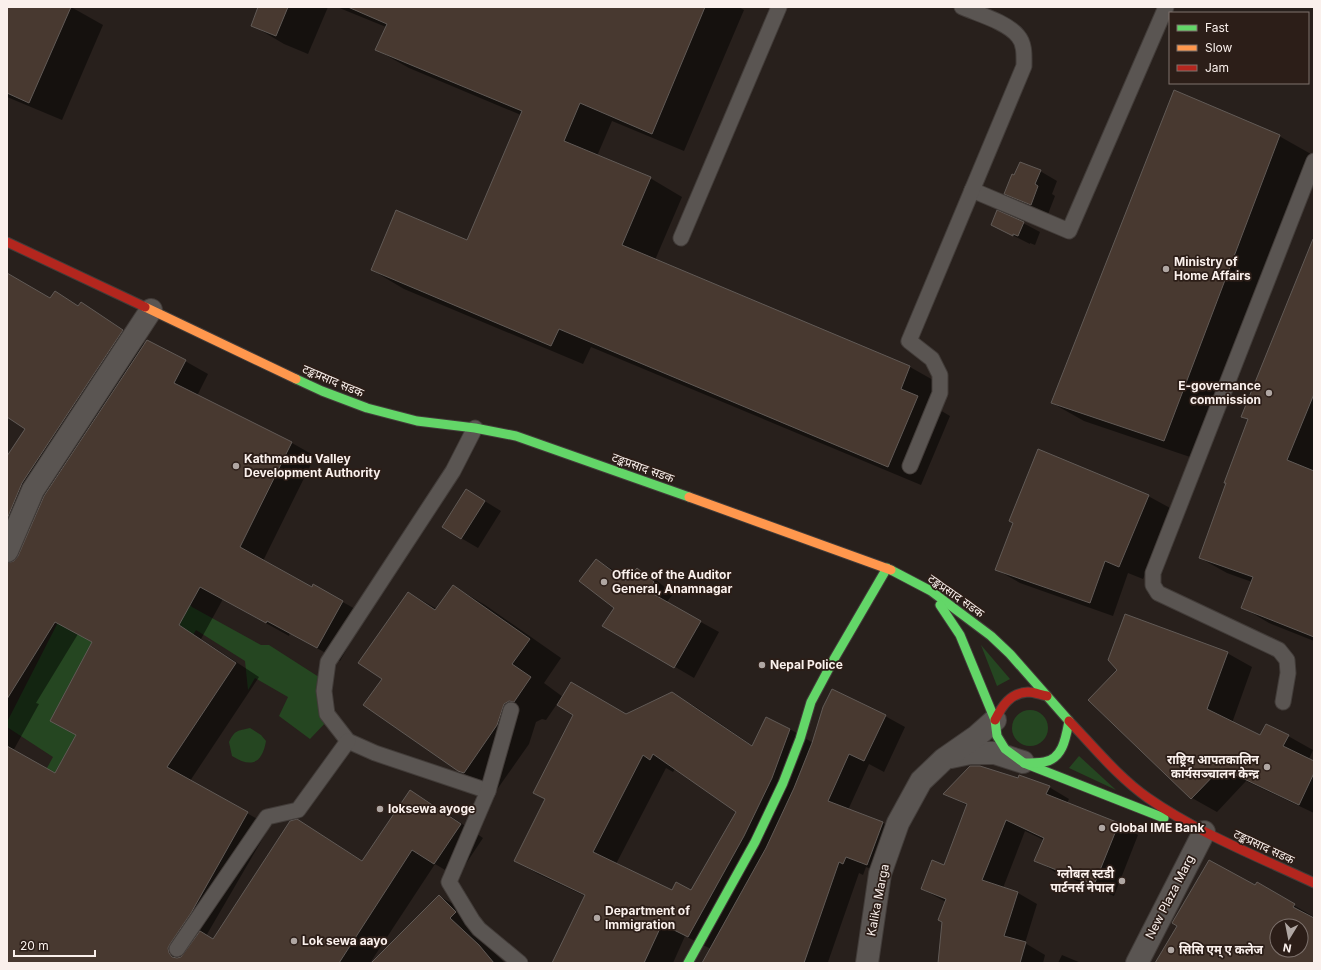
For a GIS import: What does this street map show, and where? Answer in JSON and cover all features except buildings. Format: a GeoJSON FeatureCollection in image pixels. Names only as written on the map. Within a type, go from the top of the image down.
{"type":"FeatureCollection","features":[{"type":"Feature","properties":{"kind":"street","name":"टङ्कप्रसाद सडक"},"geometry":{"type":"LineString","coordinates":[[7,242],[322,391],[367,408],[417,421],[475,428],[516,436],[887,568],[930,590],[991,636],[1010,654],[1069,721],[1124,778],[1148,798],[1204,832]]}},
{"type":"Feature","properties":{"kind":"street"},"geometry":{"type":"LineString","coordinates":[[7,551],[33,490],[151,310]]}},
{"type":"Feature","properties":{"kind":"street"},"geometry":{"type":"LineString","coordinates":[[688,963],[755,842],[800,739],[811,702],[834,659],[887,568]]}},
{"type":"Feature","properties":{"kind":"street","name":"टङ्कप्रसाद सडक"},"geometry":{"type":"LineString","coordinates":[[930,590],[960,635],[995,720],[997,736],[1005,749],[1024,763],[1126,804],[1204,832],[1314,883]]}},
{"type":"Feature","properties":{"kind":"street"},"geometry":{"type":"LineString","coordinates":[[995,720],[1002,707],[1011,697],[1028,692],[1047,696]]}},
{"type":"Feature","properties":{"kind":"street","name":"Kalika Marga"},"geometry":{"type":"LineString","coordinates":[[867,963],[880,874],[898,823],[920,781],[944,759],[977,736],[995,720]]}},
{"type":"Feature","properties":{"kind":"street"},"geometry":{"type":"LineString","coordinates":[[1024,763],[1045,762],[1058,754],[1066,740],[1069,721]]}},
{"type":"Feature","properties":{"kind":"street","name":"Kalika Marga"},"geometry":{"type":"LineString","coordinates":[[944,759],[970,753],[995,753],[1024,763]]}},
{"type":"Feature","properties":{"kind":"street","name":"New Plaza Marg"},"geometry":{"type":"LineString","coordinates":[[1137,963],[1204,832]]}},
{"type":"Feature","properties":{"kind":"lane"},"geometry":{"type":"LineString","coordinates":[[681,238],[779,7]]}},
{"type":"Feature","properties":{"kind":"lane"},"geometry":{"type":"LineString","coordinates":[[910,466],[940,393],[940,376],[932,359],[909,341],[1024,66],[1024,49],[1018,36],[1001,23],[962,7]]}},
{"type":"Feature","properties":{"kind":"lane"},"geometry":{"type":"LineString","coordinates":[[972,190],[1069,231],[1166,7]]}},
{"type":"Feature","properties":{"kind":"lane"},"geometry":{"type":"LineString","coordinates":[[1283,702],[1288,673],[1287,660],[1279,650],[1158,593],[1153,585],[1153,573],[1314,161]]}},
{"type":"Feature","properties":{"kind":"lane"},"geometry":{"type":"LineString","coordinates":[[475,428],[453,471],[328,662],[324,691],[327,714],[348,741],[375,753],[488,791]]}},
{"type":"Feature","properties":{"kind":"lane"},"geometry":{"type":"LineString","coordinates":[[511,710],[488,791],[449,882],[479,929],[520,963]]}},
{"type":"Feature","properties":{"kind":"lane"},"geometry":{"type":"LineString","coordinates":[[177,949],[268,817],[298,810],[348,741]]}},
{"type":"Feature","properties":{"kind":"green space"},"geometry":{"type":"Polygon","coordinates":[[[95,550],[184,599],[192,607],[261,645],[269,645],[322,679],[317,685],[329,719],[310,739],[279,716],[288,697],[255,678],[248,690],[245,661],[196,630],[166,681],[149,703],[35,790],[53,757],[7,727],[7,722],[95,550]]]}},
{"type":"Feature","properties":{"kind":"green space"},"geometry":{"type":"Polygon","coordinates":[[[981,645],[1010,679],[997,686],[981,645]]]}},
{"type":"Feature","properties":{"kind":"green space"},"geometry":{"type":"Polygon","coordinates":[[[1034,710],[1043,715],[1047,721],[1047,735],[1043,741],[1034,746],[1026,746],[1017,741],[1013,735],[1012,724],[1017,715],[1023,711],[1034,710]]]}},
{"type":"Feature","properties":{"kind":"green space"},"geometry":{"type":"Polygon","coordinates":[[[250,728],[261,735],[266,741],[262,755],[255,762],[250,763],[232,756],[229,742],[233,735],[237,732],[250,728]]]}},
{"type":"Feature","properties":{"kind":"green space"},"geometry":{"type":"Polygon","coordinates":[[[1079,756],[1116,790],[1069,768],[1079,756]]]}},
{"type":"Feature","properties":{"kind":"traffic: fast"},"geometry":{"type":"LineString","coordinates":[[296,379],[322,391],[367,408],[417,421],[475,428],[516,436],[689,497]]}},
{"type":"Feature","properties":{"kind":"traffic: fast"},"geometry":{"type":"LineString","coordinates":[[688,963],[755,842],[783,783],[800,739],[811,702],[834,659],[887,568]]}},
{"type":"Feature","properties":{"kind":"traffic: fast"},"geometry":{"type":"LineString","coordinates":[[891,570],[931,591],[991,636],[1010,654],[1069,721]]}},
{"type":"Feature","properties":{"kind":"traffic: fast"},"geometry":{"type":"LineString","coordinates":[[940,605],[960,635],[995,720],[997,736],[1005,749],[1024,763],[1164,818]]}},
{"type":"Feature","properties":{"kind":"traffic: fast"},"geometry":{"type":"LineString","coordinates":[[1024,763],[1044,762],[1056,757],[1065,740],[1069,721]]}},
{"type":"Feature","properties":{"kind":"traffic: slow"},"geometry":{"type":"LineString","coordinates":[[145,307],[296,379]]}},
{"type":"Feature","properties":{"kind":"traffic: slow"},"geometry":{"type":"LineString","coordinates":[[689,497],[891,570]]}},
{"type":"Feature","properties":{"kind":"traffic: jam"},"geometry":{"type":"LineString","coordinates":[[7,242],[145,307]]}},
{"type":"Feature","properties":{"kind":"traffic: jam"},"geometry":{"type":"LineString","coordinates":[[995,720],[1007,701],[1016,695],[1033,692],[1047,696]]}},
{"type":"Feature","properties":{"kind":"traffic: jam"},"geometry":{"type":"LineString","coordinates":[[1069,721],[1116,771],[1137,790],[1167,811],[1250,854],[1314,883]]}},
{"type":"Feature","properties":{"kind":"place","name":"Ministry of Home Affairs"},"geometry":{"type":"Point","coordinates":[1166,269]}},
{"type":"Feature","properties":{"kind":"place","name":"E-governance commission"},"geometry":{"type":"Point","coordinates":[1269,393]}},
{"type":"Feature","properties":{"kind":"place","name":"Kathmandu Valley Development Authority"},"geometry":{"type":"Point","coordinates":[236,466]}},
{"type":"Feature","properties":{"kind":"place","name":"Office of the Auditor General, Anamnagar"},"geometry":{"type":"Point","coordinates":[604,582]}},
{"type":"Feature","properties":{"kind":"place","name":"Nepal Police"},"geometry":{"type":"Point","coordinates":[762,665]}},
{"type":"Feature","properties":{"kind":"place","name":"राष्ट्रिय आपतकालिन कार्यसञ्चालन केन्द्र"},"geometry":{"type":"Point","coordinates":[1267,767]}},
{"type":"Feature","properties":{"kind":"place","name":"loksewa ayoge"},"geometry":{"type":"Point","coordinates":[380,809]}},
{"type":"Feature","properties":{"kind":"place","name":"Global IME Bank"},"geometry":{"type":"Point","coordinates":[1102,828]}},
{"type":"Feature","properties":{"kind":"place","name":"ग्लोबल स्टडी पार्टनर्स नेपाल"},"geometry":{"type":"Point","coordinates":[1122,881]}},
{"type":"Feature","properties":{"kind":"place","name":"Department of Immigration"},"geometry":{"type":"Point","coordinates":[597,918]}},
{"type":"Feature","properties":{"kind":"place","name":"Lok sewa aayo"},"geometry":{"type":"Point","coordinates":[294,941]}},
{"type":"Feature","properties":{"kind":"place","name":"सिसि एम् ए कलेज"},"geometry":{"type":"Point","coordinates":[1171,950]}}]}
